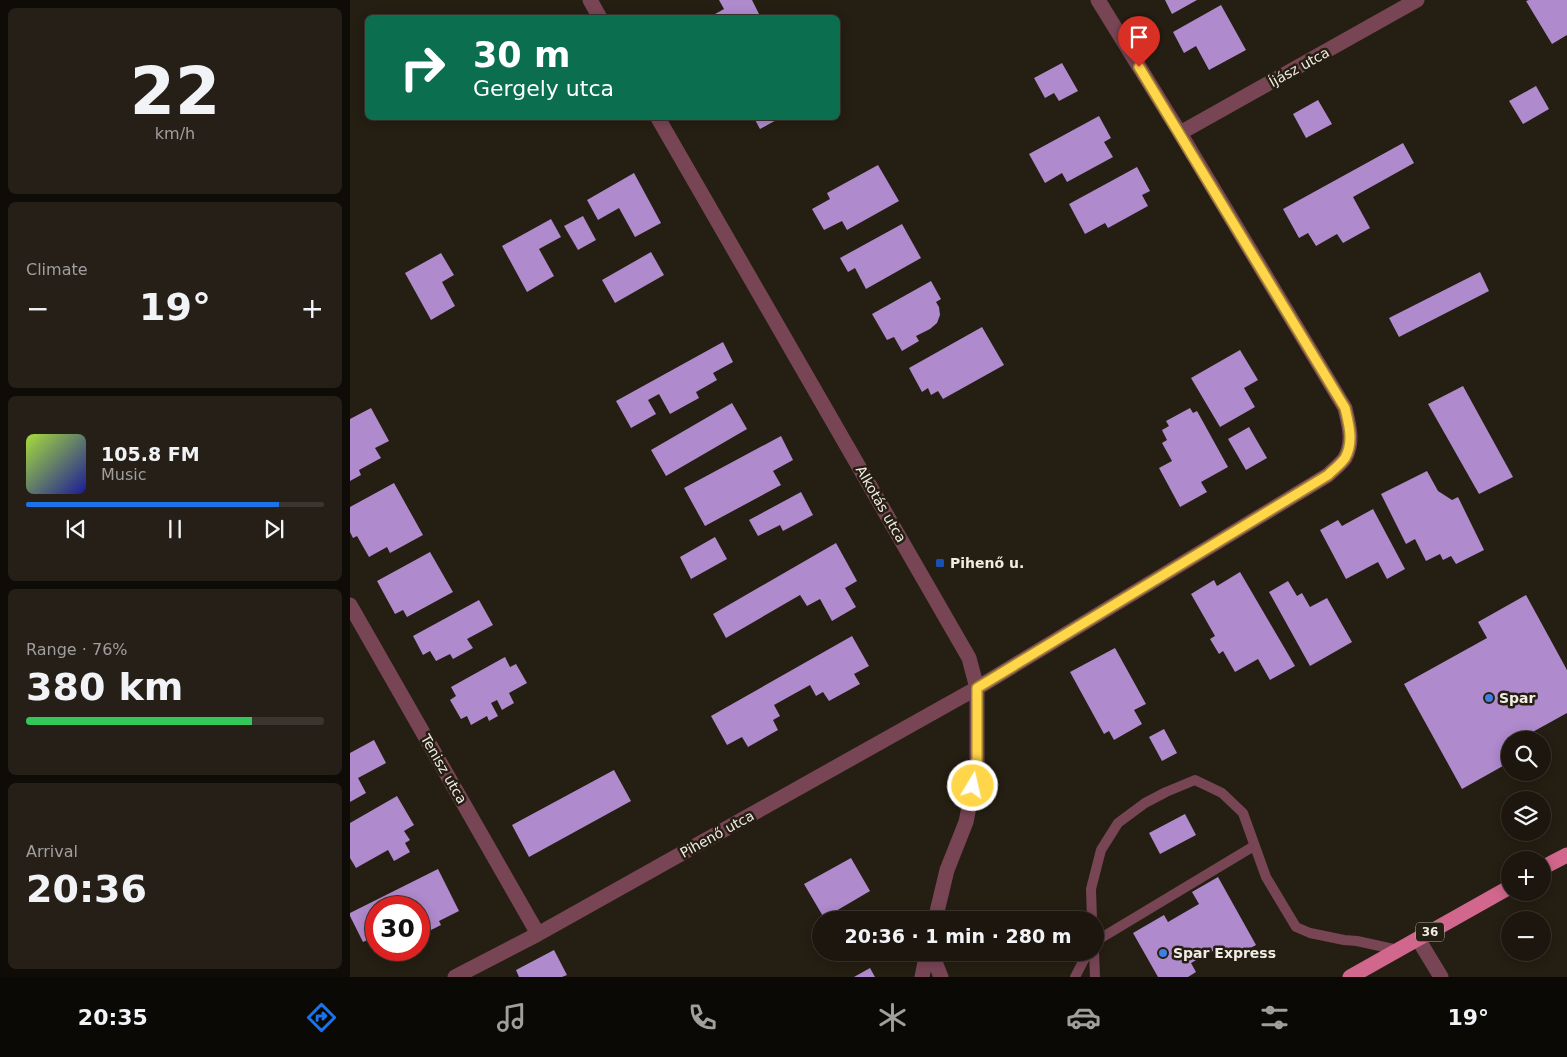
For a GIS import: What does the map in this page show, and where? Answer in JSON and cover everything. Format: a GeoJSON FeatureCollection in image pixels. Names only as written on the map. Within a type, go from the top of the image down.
{"type":"FeatureCollection","features":[{"type":"Feature","properties":{"kind":"main road"},"geometry":{"type":"LineString","coordinates":[[1551,863],[1567,854]]}},
{"type":"Feature","properties":{"kind":"main road","name":"36"},"geometry":{"type":"LineString","coordinates":[[1350,977],[1501,892]]}},
{"type":"Feature","properties":{"kind":"street"},"geometry":{"type":"LineString","coordinates":[[590,0],[598,15]]}},
{"type":"Feature","properties":{"kind":"street","name":"Pihenő utca"},"geometry":{"type":"LineString","coordinates":[[456,977],[538,934],[977,688],[1328,475],[1344,459],[1349,445],[1351,429],[1345,408],[1098,0]]}},
{"type":"Feature","properties":{"kind":"street","name":"Íjász utca"},"geometry":{"type":"LineString","coordinates":[[1180,134],[1417,0]]}},
{"type":"Feature","properties":{"kind":"street","name":"Alkotás utca"},"geometry":{"type":"LineString","coordinates":[[659,120],[969,658],[977,688],[977,768],[966,822],[947,870],[937,911]]}},
{"type":"Feature","properties":{"kind":"street","name":"Tenisz utca"},"geometry":{"type":"LineString","coordinates":[[350,605],[538,934]]}},
{"type":"Feature","properties":{"kind":"street"},"geometry":{"type":"LineString","coordinates":[[1418,939],[1442,977]]}},
{"type":"Feature","properties":{"kind":"street"},"geometry":{"type":"LineString","coordinates":[[922,977],[926,961]]}},
{"type":"Feature","properties":{"kind":"street"},"geometry":{"type":"LineString","coordinates":[[933,961],[941,977]]}},
{"type":"Feature","properties":{"kind":"lane"},"geometry":{"type":"LineString","coordinates":[[1092,911],[1091,889],[1101,850],[1118,823],[1145,803],[1195,780],[1222,793],[1243,813],[1266,877],[1296,927],[1310,933],[1398,950]]}},
{"type":"Feature","properties":{"kind":"lane"},"geometry":{"type":"LineString","coordinates":[[1104,936],[1254,846]]}},
{"type":"Feature","properties":{"kind":"lane"},"geometry":{"type":"LineString","coordinates":[[1074,977],[1083,961]]}},
{"type":"Feature","properties":{"kind":"lane"},"geometry":{"type":"LineString","coordinates":[[1094,961],[1095,977]]}},
{"type":"Feature","properties":{"kind":"building"},"geometry":{"type":"Polygon","coordinates":[[[719,0],[752,0],[760,15],[713,15],[724,9],[719,0]]]}},
{"type":"Feature","properties":{"kind":"building"},"geometry":{"type":"Polygon","coordinates":[[[1165,0],[1197,0],[1172,14],[1165,0]]]}},
{"type":"Feature","properties":{"kind":"building"},"geometry":{"type":"Polygon","coordinates":[[[1567,0],[1567,35],[1552,44],[1526,1],[1567,0]]]}},
{"type":"Feature","properties":{"kind":"building"},"geometry":{"type":"Polygon","coordinates":[[[1221,5],[1246,50],[1209,70],[1196,46],[1184,53],[1173,32],[1221,5]]]}},
{"type":"Feature","properties":{"kind":"building"},"geometry":{"type":"Polygon","coordinates":[[[1062,63],[1078,91],[1059,101],[1054,93],[1045,98],[1034,78],[1062,63]]]}},
{"type":"Feature","properties":{"kind":"building"},"geometry":{"type":"Polygon","coordinates":[[[1536,86],[1549,109],[1523,124],[1509,101],[1536,86]]]}},
{"type":"Feature","properties":{"kind":"building"},"geometry":{"type":"Polygon","coordinates":[[[1318,100],[1332,124],[1306,138],[1293,114],[1318,100]]]}},
{"type":"Feature","properties":{"kind":"building"},"geometry":{"type":"Polygon","coordinates":[[[1099,116],[1111,138],[1104,142],[1113,157],[1067,182],[1062,173],[1045,183],[1029,154],[1099,116]]]}},
{"type":"Feature","properties":{"kind":"building"},"geometry":{"type":"Polygon","coordinates":[[[755,120],[776,120],[760,129],[755,120]]]}},
{"type":"Feature","properties":{"kind":"building"},"geometry":{"type":"Polygon","coordinates":[[[1403,143],[1414,163],[1353,197],[1370,228],[1343,243],[1337,234],[1316,246],[1308,233],[1299,238],[1283,209],[1403,143]]]}},
{"type":"Feature","properties":{"kind":"building"},"geometry":{"type":"Polygon","coordinates":[[[878,165],[899,201],[847,230],[842,221],[824,230],[812,209],[830,199],[827,193],[878,165]]]}},
{"type":"Feature","properties":{"kind":"building"},"geometry":{"type":"Polygon","coordinates":[[[1137,167],[1150,191],[1142,195],[1148,206],[1108,228],[1105,223],[1085,234],[1069,204],[1137,167]]]}},
{"type":"Feature","properties":{"kind":"building"},"geometry":{"type":"Polygon","coordinates":[[[634,173],[661,223],[635,237],[619,208],[598,220],[587,200],[634,173]]]}},
{"type":"Feature","properties":{"kind":"building"},"geometry":{"type":"Polygon","coordinates":[[[583,216],[596,240],[578,250],[564,226],[583,216]]]}},
{"type":"Feature","properties":{"kind":"building"},"geometry":{"type":"Polygon","coordinates":[[[551,219],[561,237],[539,249],[554,276],[527,292],[502,246],[551,219]]]}},
{"type":"Feature","properties":{"kind":"building"},"geometry":{"type":"Polygon","coordinates":[[[902,224],[921,258],[866,289],[855,268],[848,272],[840,258],[902,224]]]}},
{"type":"Feature","properties":{"kind":"building"},"geometry":{"type":"Polygon","coordinates":[[[651,252],[664,275],[615,303],[602,280],[651,252]]]}},
{"type":"Feature","properties":{"kind":"building"},"geometry":{"type":"Polygon","coordinates":[[[441,253],[454,275],[442,282],[455,306],[431,320],[405,273],[441,253]]]}},
{"type":"Feature","properties":{"kind":"building"},"geometry":{"type":"Polygon","coordinates":[[[1480,272],[1489,291],[1399,337],[1389,318],[1480,272]]]}},
{"type":"Feature","properties":{"kind":"building"},"geometry":{"type":"Polygon","coordinates":[[[931,281],[941,299],[936,302],[940,315],[937,323],[916,336],[919,341],[902,351],[894,337],[887,340],[872,314],[931,281]]]}},
{"type":"Feature","properties":{"kind":"building"},"geometry":{"type":"Polygon","coordinates":[[[982,327],[1004,365],[943,399],[938,391],[931,395],[928,388],[922,392],[909,368],[982,327]]]}},
{"type":"Feature","properties":{"kind":"building"},"geometry":{"type":"Polygon","coordinates":[[[723,342],[733,362],[713,373],[717,380],[696,392],[699,398],[670,414],[659,394],[648,400],[656,414],[631,428],[616,401],[723,342]]]}},
{"type":"Feature","properties":{"kind":"building"},"geometry":{"type":"Polygon","coordinates":[[[1240,350],[1258,380],[1244,388],[1255,407],[1220,427],[1191,378],[1240,350]]]}},
{"type":"Feature","properties":{"kind":"building"},"geometry":{"type":"Polygon","coordinates":[[[1463,386],[1513,477],[1479,494],[1428,404],[1463,386]]]}},
{"type":"Feature","properties":{"kind":"building"},"geometry":{"type":"Polygon","coordinates":[[[732,403],[747,429],[666,476],[651,450],[732,403]]]}},
{"type":"Feature","properties":{"kind":"building"},"geometry":{"type":"Polygon","coordinates":[[[371,408],[389,441],[375,448],[381,458],[359,470],[361,475],[350,481],[350,419],[371,408]]]}},
{"type":"Feature","properties":{"kind":"building"},"geometry":{"type":"Polygon","coordinates":[[[1190,408],[1193,413],[1197,411],[1228,467],[1201,482],[1207,492],[1180,507],[1159,468],[1172,461],[1162,443],[1167,440],[1162,430],[1169,426],[1166,421],[1190,408]]]}},
{"type":"Feature","properties":{"kind":"building"},"geometry":{"type":"Polygon","coordinates":[[[1249,427],[1267,458],[1246,470],[1228,439],[1249,427]]]}},
{"type":"Feature","properties":{"kind":"building"},"geometry":{"type":"Polygon","coordinates":[[[781,436],[793,460],[773,471],[781,485],[705,526],[684,488],[781,436]]]}},
{"type":"Feature","properties":{"kind":"building"},"geometry":{"type":"Polygon","coordinates":[[[1427,471],[1438,491],[1452,500],[1458,497],[1484,550],[1456,564],[1451,556],[1443,560],[1440,554],[1426,561],[1415,539],[1406,544],[1381,494],[1427,471]]]}},
{"type":"Feature","properties":{"kind":"building"},"geometry":{"type":"Polygon","coordinates":[[[394,483],[423,535],[390,553],[387,547],[369,557],[357,536],[353,538],[350,532],[350,507],[394,483]]]}},
{"type":"Feature","properties":{"kind":"building"},"geometry":{"type":"Polygon","coordinates":[[[801,492],[813,515],[783,531],[780,525],[758,536],[749,520],[801,492]]]}},
{"type":"Feature","properties":{"kind":"building"},"geometry":{"type":"Polygon","coordinates":[[[1373,509],[1405,569],[1387,579],[1378,562],[1346,579],[1320,530],[1338,520],[1342,526],[1373,509]]]}},
{"type":"Feature","properties":{"kind":"building"},"geometry":{"type":"Polygon","coordinates":[[[715,537],[727,559],[691,579],[680,557],[715,537]]]}},
{"type":"Feature","properties":{"kind":"building"},"geometry":{"type":"Polygon","coordinates":[[[836,543],[857,581],[845,588],[856,607],[832,621],[820,599],[807,606],[800,595],[726,638],[713,614],[836,543]]]}},
{"type":"Feature","properties":{"kind":"building"},"geometry":{"type":"Polygon","coordinates":[[[430,552],[453,592],[407,617],[403,610],[395,614],[377,581],[430,552]]]}},
{"type":"Feature","properties":{"kind":"building"},"geometry":{"type":"Polygon","coordinates":[[[1240,572],[1295,666],[1270,680],[1258,659],[1235,672],[1223,651],[1219,654],[1210,639],[1215,636],[1191,594],[1214,580],[1217,586],[1240,572]]]}},
{"type":"Feature","properties":{"kind":"building"},"geometry":{"type":"Polygon","coordinates":[[[1288,581],[1297,596],[1302,593],[1310,607],[1327,598],[1352,642],[1310,666],[1269,592],[1288,581]]]}},
{"type":"Feature","properties":{"kind":"building","name":"Spar"},"geometry":{"type":"Polygon","coordinates":[[[1526,595],[1567,670],[1567,713],[1534,731],[1501,731],[1501,767],[1462,789],[1404,684],[1487,638],[1478,622],[1526,595]]]}},
{"type":"Feature","properties":{"kind":"building"},"geometry":{"type":"Polygon","coordinates":[[[479,600],[493,625],[467,639],[473,648],[453,659],[450,654],[436,661],[430,651],[423,655],[413,636],[479,600]]]}},
{"type":"Feature","properties":{"kind":"building"},"geometry":{"type":"Polygon","coordinates":[[[852,636],[869,666],[854,674],[860,684],[829,701],[823,692],[816,696],[810,685],[774,705],[780,716],[773,720],[778,730],[748,747],[742,737],[727,745],[711,716],[852,636]]]}},
{"type":"Feature","properties":{"kind":"building"},"geometry":{"type":"Polygon","coordinates":[[[1115,648],[1146,704],[1134,710],[1142,724],[1114,740],[1109,731],[1104,734],[1070,672],[1115,648]]]}},
{"type":"Feature","properties":{"kind":"building"},"geometry":{"type":"Polygon","coordinates":[[[505,657],[510,667],[516,664],[527,683],[509,693],[514,703],[502,710],[497,700],[491,703],[498,716],[489,721],[487,716],[471,725],[467,716],[461,719],[450,700],[456,696],[451,687],[505,657]]]}},
{"type":"Feature","properties":{"kind":"building"},"geometry":{"type":"Polygon","coordinates":[[[1164,729],[1177,753],[1162,761],[1149,737],[1164,729]]]}},
{"type":"Feature","properties":{"kind":"building"},"geometry":{"type":"Polygon","coordinates":[[[374,740],[386,763],[358,778],[366,793],[350,802],[350,753],[374,740]]]}},
{"type":"Feature","properties":{"kind":"building"},"geometry":{"type":"Polygon","coordinates":[[[614,770],[631,801],[529,857],[512,825],[614,770]]]}},
{"type":"Feature","properties":{"kind":"building"},"geometry":{"type":"Polygon","coordinates":[[[397,796],[414,825],[404,831],[410,840],[405,843],[410,852],[394,861],[388,850],[356,868],[350,858],[350,823],[397,796]]]}},
{"type":"Feature","properties":{"kind":"building"},"geometry":{"type":"Polygon","coordinates":[[[1185,814],[1196,835],[1160,854],[1149,833],[1185,814]]]}},
{"type":"Feature","properties":{"kind":"building"},"geometry":{"type":"Polygon","coordinates":[[[851,858],[870,891],[836,911],[820,911],[804,884],[851,858]]]}},
{"type":"Feature","properties":{"kind":"building"},"geometry":{"type":"Polygon","coordinates":[[[438,869],[459,911],[439,921],[441,925],[430,930],[430,896],[384,896],[438,869]]]}},
{"type":"Feature","properties":{"kind":"building"},"geometry":{"type":"Polygon","coordinates":[[[1218,877],[1256,945],[1230,959],[1222,946],[1191,963],[1196,972],[1188,977],[1158,977],[1133,933],[1164,915],[1168,922],[1199,904],[1192,892],[1218,877]]]}},
{"type":"Feature","properties":{"kind":"building"},"geometry":{"type":"Polygon","coordinates":[[[365,906],[365,941],[363,942],[350,913],[365,906]]]}},
{"type":"Feature","properties":{"kind":"building"},"geometry":{"type":"Polygon","coordinates":[[[554,950],[567,975],[562,977],[519,977],[516,970],[554,950]]]}},
{"type":"Feature","properties":{"kind":"building"},"geometry":{"type":"Polygon","coordinates":[[[870,968],[875,977],[854,977],[870,968]]]}},
{"type":"Feature","properties":{"kind":"place","name":"Pihenő u."},"geometry":{"type":"Point","coordinates":[940,563]}},
{"type":"Feature","properties":{"kind":"place","name":"Spar"},"geometry":{"type":"Point","coordinates":[1489,698]}},
{"type":"Feature","properties":{"kind":"place","name":"Spar Express"},"geometry":{"type":"Point","coordinates":[1163,953]}},
{"type":"Feature","properties":{"kind":"route"},"geometry":{"type":"LineString","coordinates":[[973,786],[977,768],[977,688],[1328,475],[1344,459],[1349,445],[1351,429],[1345,408],[1139,67]]}}]}
